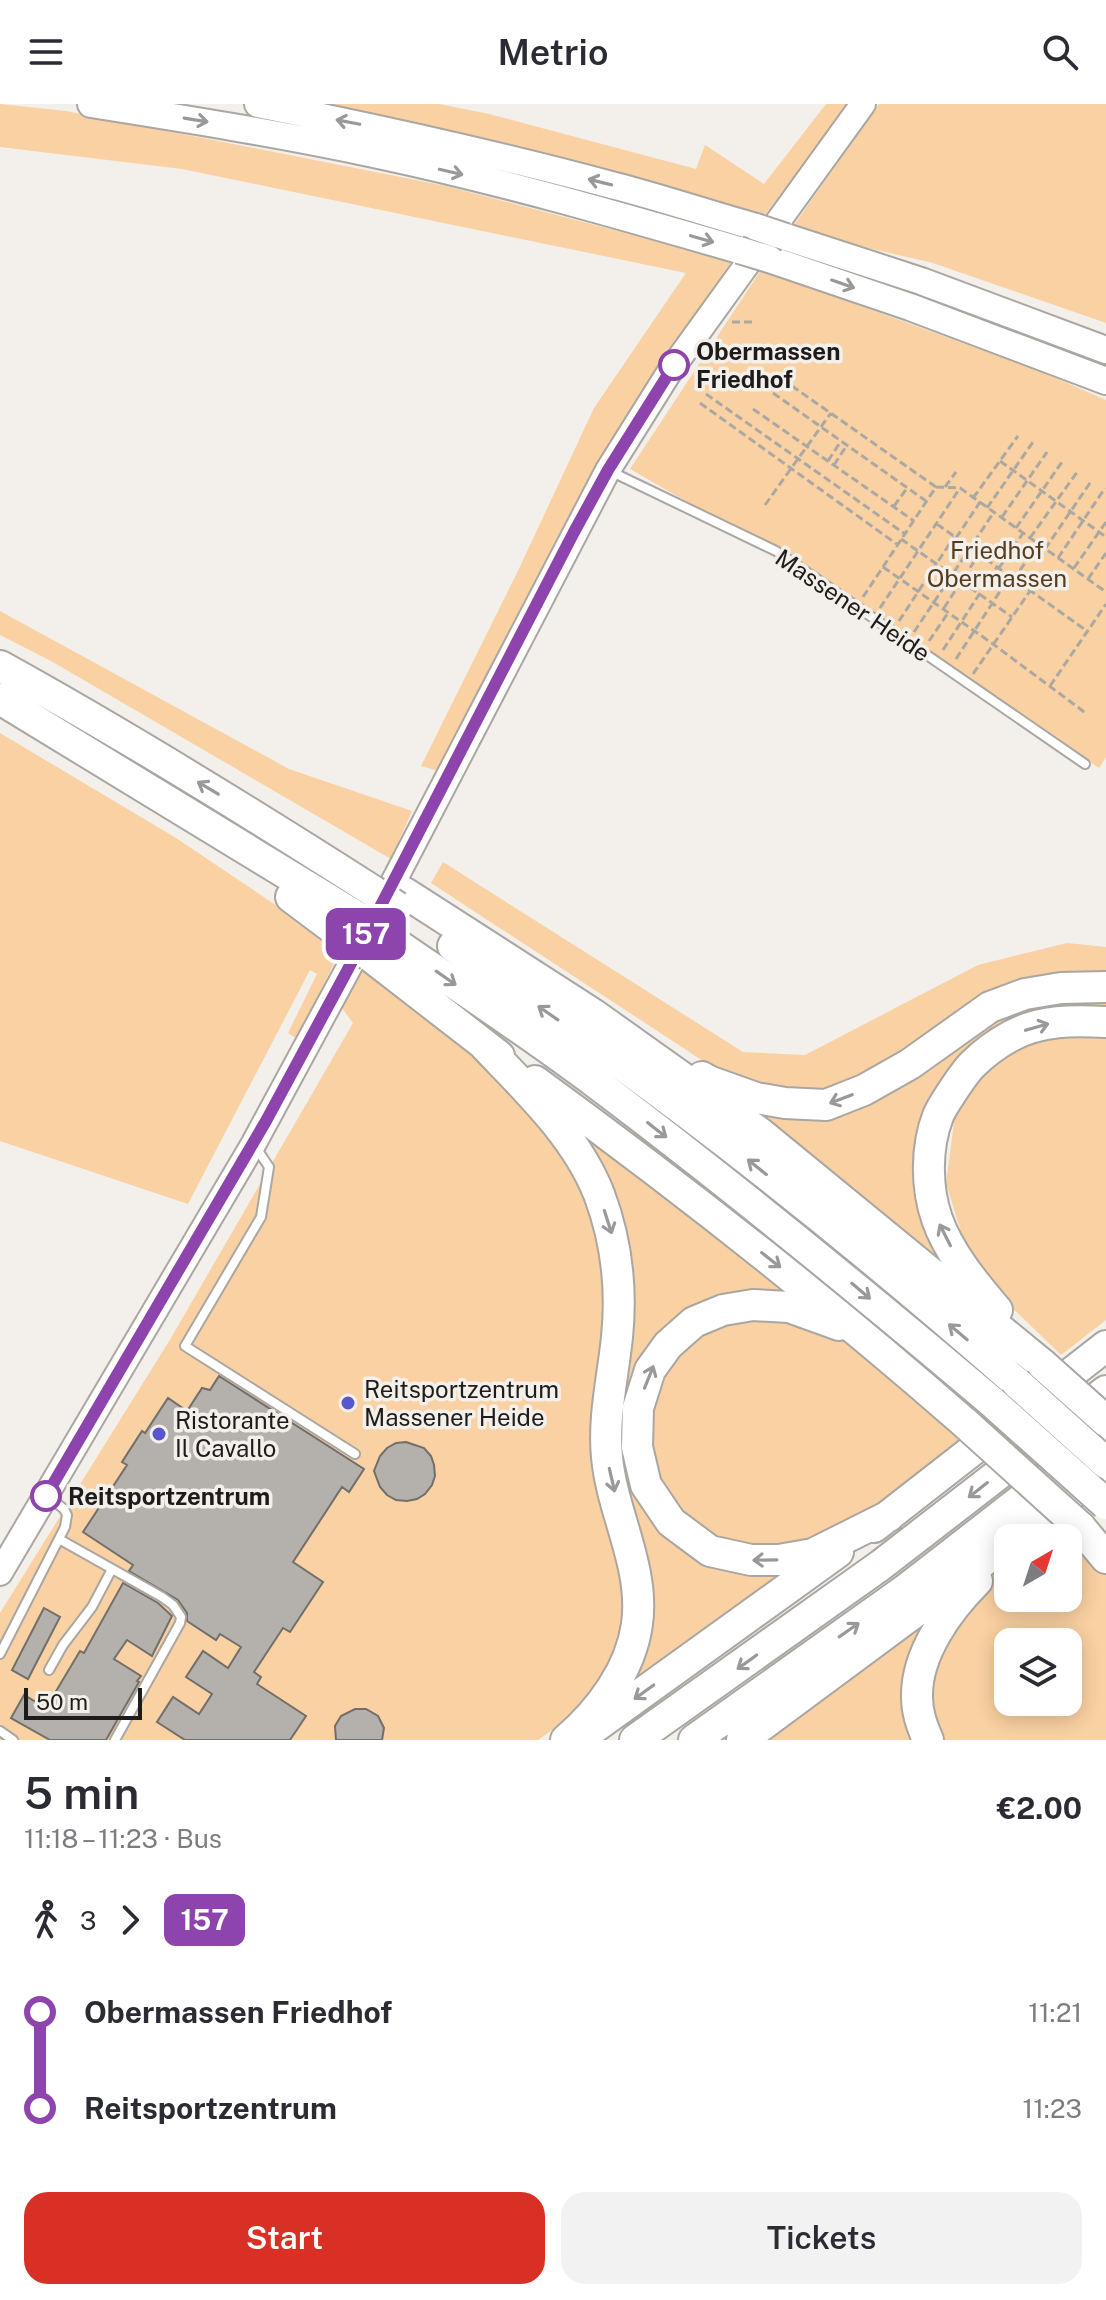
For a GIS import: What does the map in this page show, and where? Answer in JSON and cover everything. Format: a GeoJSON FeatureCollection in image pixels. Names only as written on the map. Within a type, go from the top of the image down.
{"type":"FeatureCollection","features":[{"type":"Feature","properties":{"kind":"highway"},"geometry":{"type":"LineString","coordinates":[[0,666],[711,1082],[756,1098],[826,1105],[864,1090],[910,1064],[990,1007],[1025,994],[1061,988],[1106,987]]}},
{"type":"Feature","properties":{"kind":"highway"},"geometry":{"type":"LineString","coordinates":[[0,699],[173,804],[364,937],[594,1081],[852,1283],[1106,1504]]}},
{"type":"Feature","properties":{"kind":"highway"},"geometry":{"type":"LineString","coordinates":[[389,892],[740,1154],[870,1258],[1017,1383],[1106,1465],[1035,1524]]}},
{"type":"Feature","properties":{"kind":"highway"},"geometry":{"type":"LineString","coordinates":[[364,937],[485,1046],[544,1108],[574,1148],[598,1191],[612,1235],[619,1290],[618,1335],[607,1414],[607,1458],[637,1582],[638,1623],[628,1661],[615,1684],[579,1729],[566,1740]]}},
{"type":"Feature","properties":{"kind":"highway"},"geometry":{"type":"LineString","coordinates":[[593,1014],[760,1133],[1042,1364],[1106,1421]]}},
{"type":"Feature","properties":{"kind":"highway"},"geometry":{"type":"LineString","coordinates":[[1042,1364],[986,1298],[948,1241],[937,1219],[931,1196],[930,1150],[939,1115],[971,1066],[1011,1035],[1071,1019],[1106,1022]]}},
{"type":"Feature","properties":{"kind":"highway"},"geometry":{"type":"LineString","coordinates":[[485,1046],[583,1116],[774,1262],[897,1364],[1077,1524]]}},
{"type":"Feature","properties":{"kind":"highway"},"geometry":{"type":"LineString","coordinates":[[889,1516],[813,1554],[779,1560],[751,1560],[710,1551],[671,1522],[646,1485],[637,1447],[638,1408],[650,1370],[668,1345],[694,1322],[738,1307],[789,1307],[839,1325],[897,1364]]}},
{"type":"Feature","properties":{"kind":"highway"},"geometry":{"type":"LineString","coordinates":[[577,1740],[889,1516],[1103,1348]]}},
{"type":"Feature","properties":{"kind":"highway"},"geometry":{"type":"LineString","coordinates":[[635,1740],[881,1565],[1106,1391]]}},
{"type":"Feature","properties":{"kind":"highway"},"geometry":{"type":"LineString","coordinates":[[694,1740],[905,1590],[1106,1434]]}},
{"type":"Feature","properties":{"kind":"highway"},"geometry":{"type":"LineString","coordinates":[[1082,1529],[1106,1550]]}},
{"type":"Feature","properties":{"kind":"highway"},"geometry":{"type":"LineString","coordinates":[[1082,1529],[1106,1558]]}},
{"type":"Feature","properties":{"kind":"highway"},"geometry":{"type":"LineString","coordinates":[[742,1740],[994,1553]]}},
{"type":"Feature","properties":{"kind":"highway"},"geometry":{"type":"LineString","coordinates":[[928,1740],[920,1721],[917,1696],[920,1672],[946,1618],[994,1564]]}},
{"type":"Feature","properties":{"kind":"main road"},"geometry":{"type":"LineString","coordinates":[[91,104],[239,127],[376,154],[511,186],[769,259],[910,307],[1106,381]]}},
{"type":"Feature","properties":{"kind":"main road"},"geometry":{"type":"LineString","coordinates":[[258,104],[382,129],[617,186],[921,281],[1106,350]]}},
{"type":"Feature","properties":{"kind":"street"},"geometry":{"type":"LineString","coordinates":[[0,1573],[254,1143],[608,470],[674,365],[863,104]]}},
{"type":"Feature","properties":{"kind":"lane","name":"Massener Heide"},"geometry":{"type":"LineString","coordinates":[[608,470],[776,551],[1085,764]]}},
{"type":"Feature","properties":{"kind":"lane"},"geometry":{"type":"LineString","coordinates":[[254,1143],[269,1167],[261,1217],[185,1346],[355,1454]]}},
{"type":"Feature","properties":{"kind":"lane"},"geometry":{"type":"LineString","coordinates":[[0,1654],[59,1539],[67,1515],[64,1509],[46,1496]]}},
{"type":"Feature","properties":{"kind":"lane"},"geometry":{"type":"LineString","coordinates":[[59,1539],[173,1605],[181,1617],[115,1740]]}},
{"type":"Feature","properties":{"kind":"lane"},"geometry":{"type":"LineString","coordinates":[[49,1670],[63,1645],[92,1607],[112,1569]]}},
{"type":"Feature","properties":{"kind":"lane"},"geometry":{"type":"LineString","coordinates":[[0,1731],[13,1740]]}},
{"type":"Feature","properties":{"kind":"path"},"geometry":{"type":"LineString","coordinates":[[723,322],[756,322]]}},
{"type":"Feature","properties":{"kind":"path"},"geometry":{"type":"LineString","coordinates":[[782,379],[936,487],[960,488],[1105,590]]}},
{"type":"Feature","properties":{"kind":"path"},"geometry":{"type":"LineString","coordinates":[[773,393],[926,501]]}},
{"type":"Feature","properties":{"kind":"path"},"geometry":{"type":"LineString","coordinates":[[706,394],[905,534]]}},
{"type":"Feature","properties":{"kind":"path"},"geometry":{"type":"LineString","coordinates":[[700,403],[898,545]]}},
{"type":"Feature","properties":{"kind":"path"},"geometry":{"type":"LineString","coordinates":[[753,409],[914,521]]}},
{"type":"Feature","properties":{"kind":"path"},"geometry":{"type":"LineString","coordinates":[[765,505],[831,413]]}},
{"type":"Feature","properties":{"kind":"path"},"geometry":{"type":"LineString","coordinates":[[973,498],[1018,436]]}},
{"type":"Feature","properties":{"kind":"path"},"geometry":{"type":"LineString","coordinates":[[828,461],[841,441]]}},
{"type":"Feature","properties":{"kind":"path"},"geometry":{"type":"LineString","coordinates":[[987,508],[1033,442]]}},
{"type":"Feature","properties":{"kind":"path"},"geometry":{"type":"LineString","coordinates":[[834,465],[847,445]]}},
{"type":"Feature","properties":{"kind":"path"},"geometry":{"type":"LineString","coordinates":[[834,452],[840,456]]}},
{"type":"Feature","properties":{"kind":"path"},"geometry":{"type":"LineString","coordinates":[[1001,518],[1047,452]]}},
{"type":"Feature","properties":{"kind":"path"},"geometry":{"type":"LineString","coordinates":[[1000,461],[1106,537]]}},
{"type":"Feature","properties":{"kind":"path"},"geometry":{"type":"LineString","coordinates":[[1016,528],[1062,462]]}},
{"type":"Feature","properties":{"kind":"path"},"geometry":{"type":"LineString","coordinates":[[1030,538],[1078,471]]}},
{"type":"Feature","properties":{"kind":"path"},"geometry":{"type":"LineString","coordinates":[[945,487],[956,472]]}},
{"type":"Feature","properties":{"kind":"path"},"geometry":{"type":"LineString","coordinates":[[1045,549],[1092,480]]}},
{"type":"Feature","properties":{"kind":"path"},"geometry":{"type":"LineString","coordinates":[[857,607],[936,487]]}},
{"type":"Feature","properties":{"kind":"path"},"geometry":{"type":"LineString","coordinates":[[894,506],[907,488]]}},
{"type":"Feature","properties":{"kind":"path"},"geometry":{"type":"LineString","coordinates":[[879,609],[960,488]]}},
{"type":"Feature","properties":{"kind":"path"},"geometry":{"type":"LineString","coordinates":[[1058,558],[1105,488]]}},
{"type":"Feature","properties":{"kind":"path"},"geometry":{"type":"LineString","coordinates":[[899,622],[980,502]]}},
{"type":"Feature","properties":{"kind":"path"},"geometry":{"type":"LineString","coordinates":[[914,632],[994,512]]}},
{"type":"Feature","properties":{"kind":"path"},"geometry":{"type":"LineString","coordinates":[[1073,569],[1106,522]]}},
{"type":"Feature","properties":{"kind":"path"},"geometry":{"type":"LineString","coordinates":[[937,524],[1087,631]]}},
{"type":"Feature","properties":{"kind":"path"},"geometry":{"type":"LineString","coordinates":[[943,650],[1023,533]]}},
{"type":"Feature","properties":{"kind":"path"},"geometry":{"type":"LineString","coordinates":[[901,539],[1012,617]]}},
{"type":"Feature","properties":{"kind":"path"},"geometry":{"type":"LineString","coordinates":[[956,659],[992,603],[1038,544]]}},
{"type":"Feature","properties":{"kind":"path"},"geometry":{"type":"LineString","coordinates":[[1088,579],[1106,553]]}},
{"type":"Feature","properties":{"kind":"path"},"geometry":{"type":"LineString","coordinates":[[943,609],[979,554]]}},
{"type":"Feature","properties":{"kind":"path"},"geometry":{"type":"LineString","coordinates":[[883,567],[1087,714]]}},
{"type":"Feature","properties":{"kind":"path"},"geometry":{"type":"LineString","coordinates":[[967,682],[1030,591]]}},
{"type":"Feature","properties":{"kind":"path"},"geometry":{"type":"LineString","coordinates":[[1050,686],[1106,604]]}},
{"type":"Feature","properties":{"kind":"path"},"geometry":{"type":"LineString","coordinates":[[929,641],[948,613]]}},
{"type":"Feature","properties":{"kind":"green space"},"geometry":{"type":"Polygon","coordinates":[[[0,104],[66,111],[446,186],[732,261],[650,380],[439,771],[421,766],[517,573],[594,408],[686,273],[182,169],[0,147],[0,104]]]}},
{"type":"Feature","properties":{"kind":"green space"},"geometry":{"type":"Polygon","coordinates":[[[316,104],[439,104],[489,114],[696,169],[705,145],[764,184],[826,104],[849,104],[764,216],[478,137],[316,104]]]}},
{"type":"Feature","properties":{"kind":"green space"},"geometry":{"type":"Polygon","coordinates":[[[879,104],[1106,104],[1106,323],[933,263],[855,245],[794,225],[879,104]]]}},
{"type":"Feature","properties":{"kind":"green space","name":"Friedhof Obermassen"},"geometry":{"type":"Polygon","coordinates":[[[761,270],[1037,370],[1106,400],[1106,757],[1099,768],[853,597],[630,469],[761,270]]]}},
{"type":"Feature","properties":{"kind":"green space"},"geometry":{"type":"Polygon","coordinates":[[[0,611],[289,769],[412,811],[391,859],[51,661],[0,635],[0,611]]]}},
{"type":"Feature","properties":{"kind":"green space"},"geometry":{"type":"Polygon","coordinates":[[[0,733],[176,838],[341,949],[297,1039],[288,1033],[317,974],[310,970],[188,1204],[0,1141],[0,733]]]}},
{"type":"Feature","properties":{"kind":"green space"},"geometry":{"type":"Polygon","coordinates":[[[443,862],[743,1052],[805,1055],[978,965],[1067,943],[1106,947],[1106,976],[1084,973],[870,1074],[824,1090],[774,1091],[720,1072],[431,883],[443,862]]]}},
{"type":"Feature","properties":{"kind":"green space","name":"Reitsportzentrum Massener Heide"},"geometry":{"type":"Polygon","coordinates":[[[364,966],[449,1031],[521,1097],[584,1189],[604,1257],[625,1574],[626,1630],[615,1662],[583,1708],[538,1740],[0,1740],[0,1613],[171,1338],[353,1023],[342,1008],[364,966]]]}},
{"type":"Feature","properties":{"kind":"green space"},"geometry":{"type":"Polygon","coordinates":[[[1106,996],[1106,1012],[1052,1011],[937,1099],[950,1266],[739,1101],[808,1114],[1002,1012],[1106,996]]]}},
{"type":"Feature","properties":{"kind":"green space"},"geometry":{"type":"Polygon","coordinates":[[[1078,1032],[1106,1036],[1106,1320],[1061,1355],[1004,1300],[965,1245],[946,1183],[955,1115],[989,1067],[1033,1038],[1078,1032]]]}},
{"type":"Feature","properties":{"kind":"green space"},"geometry":{"type":"Polygon","coordinates":[[[571,1117],[800,1299],[689,1319],[631,1449],[709,1555],[816,1558],[616,1705],[635,1663],[614,1460],[623,1335],[571,1117]]]}},
{"type":"Feature","properties":{"kind":"green space"},"geometry":{"type":"Polygon","coordinates":[[[758,1312],[835,1333],[882,1365],[962,1439],[872,1512],[810,1546],[777,1552],[718,1541],[681,1515],[661,1486],[651,1449],[649,1412],[661,1378],[679,1353],[703,1332],[758,1312]]]}},
{"type":"Feature","properties":{"kind":"green space"},"geometry":{"type":"Polygon","coordinates":[[[1082,1548],[1106,1570],[1106,1740],[934,1740],[926,1675],[970,1595],[994,1574],[994,1612],[1082,1612],[1082,1548]]]}},
{"type":"Feature","properties":{"kind":"green space"},"geometry":{"type":"Polygon","coordinates":[[[933,1612],[915,1740],[753,1740],[933,1612]]]}},
{"type":"Feature","properties":{"kind":"building"},"geometry":{"type":"Polygon","coordinates":[[[219,1376],[364,1469],[349,1492],[342,1487],[293,1562],[323,1582],[290,1632],[283,1628],[254,1672],[261,1677],[257,1684],[306,1716],[290,1740],[185,1740],[157,1722],[173,1697],[199,1714],[212,1694],[186,1677],[203,1651],[228,1668],[241,1647],[220,1634],[216,1640],[187,1621],[187,1613],[178,1600],[129,1571],[133,1565],[83,1532],[127,1465],[122,1462],[168,1398],[187,1411],[202,1388],[210,1390],[219,1376]]]}},
{"type":"Feature","properties":{"kind":"building"},"geometry":{"type":"Polygon","coordinates":[[[406,1442],[424,1448],[431,1456],[435,1476],[425,1494],[407,1501],[387,1495],[374,1471],[387,1448],[406,1442]]]}},
{"type":"Feature","properties":{"kind":"building"},"geometry":{"type":"Polygon","coordinates":[[[123,1583],[158,1603],[172,1616],[152,1656],[127,1640],[114,1659],[141,1676],[106,1740],[50,1740],[11,1718],[24,1695],[46,1708],[80,1651],[84,1653],[123,1583]]]}},
{"type":"Feature","properties":{"kind":"building"},"geometry":{"type":"Polygon","coordinates":[[[44,1608],[60,1617],[28,1679],[12,1670],[44,1608]]]}},
{"type":"Feature","properties":{"kind":"building"},"geometry":{"type":"Polygon","coordinates":[[[355,1709],[366,1709],[378,1716],[384,1728],[382,1740],[336,1740],[335,1726],[341,1716],[355,1709]]]}},
{"type":"Feature","properties":{"kind":"bus line","name":"157"},"geometry":{"type":"LineString","coordinates":[[46,1496],[254,1143],[347,971],[574,532],[643,411],[674,365]]}},
{"type":"Feature","properties":{"kind":"place","name":"Obermassen Friedhof"},"geometry":{"type":"Point","coordinates":[674,365]}},
{"type":"Feature","properties":{"kind":"place","name":"Reitsportzentrum Massener Heide"},"geometry":{"type":"Point","coordinates":[348,1403]}},
{"type":"Feature","properties":{"kind":"place","name":"Ristorante Il Cavallo"},"geometry":{"type":"Point","coordinates":[159,1434]}},
{"type":"Feature","properties":{"kind":"place","name":"Reitsportzentrum"},"geometry":{"type":"Point","coordinates":[46,1496]}}]}
